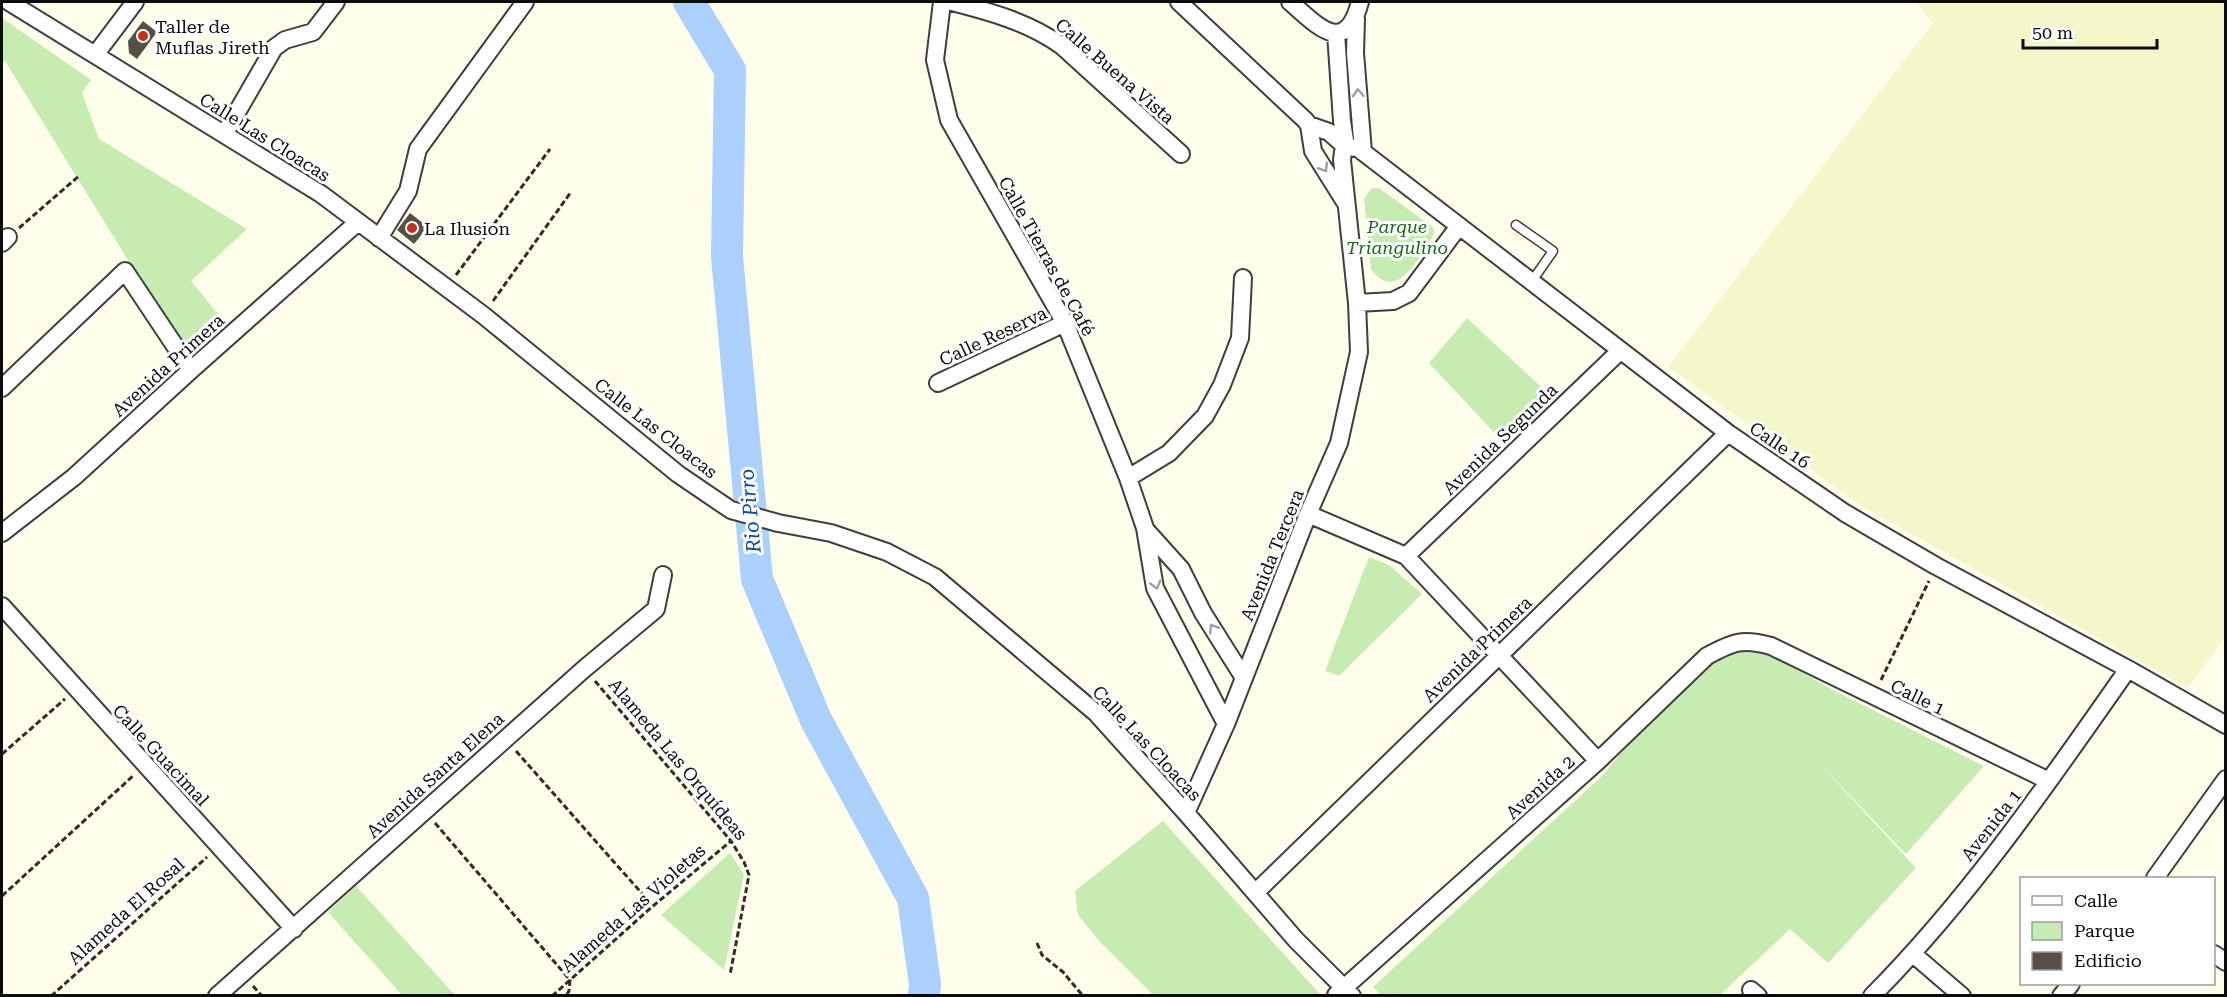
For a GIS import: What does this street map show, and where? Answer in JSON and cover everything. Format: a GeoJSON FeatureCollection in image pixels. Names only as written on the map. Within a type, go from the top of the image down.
{"type":"FeatureCollection","features":[{"type":"Feature","properties":{"kind":"street"},"geometry":{"type":"LineString","coordinates":[[95,55],[135,2]]}},
{"type":"Feature","properties":{"kind":"street"},"geometry":{"type":"LineString","coordinates":[[225,134],[274,48],[285,40],[313,32],[336,2]]}},
{"type":"Feature","properties":{"kind":"street"},"geometry":{"type":"LineString","coordinates":[[379,238],[408,191],[418,149],[525,2]]}},
{"type":"Feature","properties":{"kind":"street","name":"Calle Tierras de Café"},"geometry":{"type":"LineString","coordinates":[[942,2],[935,60],[948,120],[1065,323],[1128,478],[1145,528],[1155,588],[1226,724]]}},
{"type":"Feature","properties":{"kind":"street","name":"Calle Buena Vista"},"geometry":{"type":"LineString","coordinates":[[952,2],[1001,15],[1041,31],[1062,46],[1181,154]]}},
{"type":"Feature","properties":{"kind":"street"},"geometry":{"type":"LineString","coordinates":[[1179,2],[1280,94],[1309,125],[1313,151],[1348,207]]}},
{"type":"Feature","properties":{"kind":"street"},"geometry":{"type":"LineString","coordinates":[[1290,2],[1325,32],[1350,20],[1363,152]]}},
{"type":"Feature","properties":{"kind":"street","name":"Calle Las Cloacas"},"geometry":{"type":"LineString","coordinates":[[19,4],[95,55],[321,194],[483,315],[678,474],[731,510],[778,523],[831,533],[887,552],[935,577],[1096,713],[1344,993]]}},
{"type":"Feature","properties":{"kind":"street","name":"Avenida Tercera"},"geometry":{"type":"LineString","coordinates":[[1186,813],[1226,724],[1308,514],[1339,442],[1359,352],[1357,303],[1342,160],[1346,147],[1342,122],[1350,20]]}},
{"type":"Feature","properties":{"kind":"street","name":"Calle 16"},"geometry":{"type":"LineString","coordinates":[[1309,125],[1329,132],[1346,147],[1358,148],[1728,433],[1845,513],[1936,566],[2128,669],[2226,725]]}},
{"type":"Feature","properties":{"kind":"street","name":"Avenida Primera"},"geometry":{"type":"LineString","coordinates":[[2,533],[74,477],[358,222]]}},
{"type":"Feature","properties":{"kind":"street"},"geometry":{"type":"LineString","coordinates":[[1357,303],[1393,301],[1409,293],[1459,226]]}},
{"type":"Feature","properties":{"kind":"street"},"geometry":{"type":"LineString","coordinates":[[2,388],[125,271],[191,370]]}},
{"type":"Feature","properties":{"kind":"street"},"geometry":{"type":"LineString","coordinates":[[1128,478],[1169,453],[1205,416],[1222,385],[1240,339],[1243,278]]}},
{"type":"Feature","properties":{"kind":"street","name":"Calle Reserva"},"geometry":{"type":"LineString","coordinates":[[938,384],[1065,323]]}},
{"type":"Feature","properties":{"kind":"street","name":"Avenida Segunda"},"geometry":{"type":"LineString","coordinates":[[1406,556],[1620,351]]}},
{"type":"Feature","properties":{"kind":"street","name":"Avenida Primera"},"geometry":{"type":"LineString","coordinates":[[1255,893],[1728,433]]}},
{"type":"Feature","properties":{"kind":"street"},"geometry":{"type":"LineString","coordinates":[[1308,514],[1406,556],[1598,761]]}},
{"type":"Feature","properties":{"kind":"street","name":"Calle Tierras de Café"},"geometry":{"type":"LineString","coordinates":[[1145,528],[1181,569],[1203,613],[1244,678]]}},
{"type":"Feature","properties":{"kind":"street","name":"Avenida Santa Elena"},"geometry":{"type":"LineString","coordinates":[[217,996],[505,738],[656,609],[663,575]]}},
{"type":"Feature","properties":{"kind":"street","name":"Calle Guacimal"},"geometry":{"type":"LineString","coordinates":[[2,606],[75,690],[294,929]]}},
{"type":"Feature","properties":{"kind":"street","name":"Avenida 2"},"geometry":{"type":"LineString","coordinates":[[1344,993],[1598,761],[1707,656],[1729,645],[1751,640],[1771,646]]}},
{"type":"Feature","properties":{"kind":"street","name":"Calle 1"},"geometry":{"type":"LineString","coordinates":[[1771,646],[2049,781]]}},
{"type":"Feature","properties":{"kind":"street","name":"Avenida 1"},"geometry":{"type":"LineString","coordinates":[[1872,996],[1913,954],[2015,829],[2128,669]]}},
{"type":"Feature","properties":{"kind":"street"},"geometry":{"type":"LineString","coordinates":[[2156,877],[2226,779]]}},
{"type":"Feature","properties":{"kind":"street"},"geometry":{"type":"LineString","coordinates":[[1913,954],[1962,996]]}},
{"type":"Feature","properties":{"kind":"lane"},"geometry":{"type":"LineString","coordinates":[[1516,225],[1553,251],[1532,281]]}},
{"type":"Feature","properties":{"kind":"path"},"geometry":{"type":"LineString","coordinates":[[447,287],[550,149]]}},
{"type":"Feature","properties":{"kind":"path"},"geometry":{"type":"LineString","coordinates":[[5,240],[80,175]]}},
{"type":"Feature","properties":{"kind":"path"},"geometry":{"type":"LineString","coordinates":[[483,315],[571,192]]}},
{"type":"Feature","properties":{"kind":"path"},"geometry":{"type":"LineString","coordinates":[[1873,697],[1936,566]]}},
{"type":"Feature","properties":{"kind":"path","name":"Alameda Las Orquídeas"},"geometry":{"type":"LineString","coordinates":[[584,669],[731,841],[744,862],[749,875],[730,975]]}},
{"type":"Feature","properties":{"kind":"path"},"geometry":{"type":"LineString","coordinates":[[2,754],[75,690]]}},
{"type":"Feature","properties":{"kind":"path"},"geometry":{"type":"LineString","coordinates":[[505,738],[653,906]]}},
{"type":"Feature","properties":{"kind":"path"},"geometry":{"type":"LineString","coordinates":[[2,896],[144,766]]}},
{"type":"Feature","properties":{"kind":"path"},"geometry":{"type":"LineString","coordinates":[[424,810],[570,980],[566,996]]}},
{"type":"Feature","properties":{"kind":"path","name":"Alameda Las Violetas"},"geometry":{"type":"LineString","coordinates":[[552,996],[653,906],[731,841]]}},
{"type":"Feature","properties":{"kind":"path","name":"Alameda El Rosal"},"geometry":{"type":"LineString","coordinates":[[51,996],[219,846]]}},
{"type":"Feature","properties":{"kind":"path"},"geometry":{"type":"LineString","coordinates":[[1037,943],[1042,955],[1063,972],[1083,996]]}},
{"type":"Feature","properties":{"kind":"green space"},"geometry":{"type":"Polygon","coordinates":[[[1915,2],[2225,2],[2225,637],[2188,688],[1863,507],[1668,367],[1933,23],[1915,2]]]}},
{"type":"Feature","properties":{"kind":"green space"},"geometry":{"type":"Polygon","coordinates":[[[2,18],[91,80],[82,93],[99,139],[247,229],[191,281],[223,320],[186,354],[5,61],[2,62],[2,18]]]}},
{"type":"Feature","properties":{"kind":"green space","name":"Parque Triangulino"},"geometry":{"type":"Polygon","coordinates":[[[1372,188],[1379,188],[1434,230],[1433,236],[1414,265],[1398,280],[1390,282],[1381,279],[1371,269],[1364,198],[1372,188]]]}},
{"type":"Feature","properties":{"kind":"green space"},"geometry":{"type":"Polygon","coordinates":[[[1467,318],[1553,398],[1503,442],[1429,363],[1467,318]]]}},
{"type":"Feature","properties":{"kind":"green space"},"geometry":{"type":"Polygon","coordinates":[[[1369,557],[1389,565],[1422,594],[1339,676],[1325,671],[1369,557]]]}},
{"type":"Feature","properties":{"kind":"green space"},"geometry":{"type":"Polygon","coordinates":[[[1730,653],[1770,654],[1833,690],[1984,766],[1906,854],[1816,760],[1916,868],[1828,963],[1790,929],[1720,995],[1382,996],[1373,987],[1603,775],[1643,726],[1709,662],[1730,653]]]}},
{"type":"Feature","properties":{"kind":"green space"},"geometry":{"type":"Polygon","coordinates":[[[1163,821],[1320,994],[1153,995],[1100,942],[1078,915],[1075,891],[1163,821]]]}},
{"type":"Feature","properties":{"kind":"green space"},"geometry":{"type":"Polygon","coordinates":[[[730,853],[744,874],[724,970],[661,915],[730,853]]]}},
{"type":"Feature","properties":{"kind":"green space"},"geometry":{"type":"Polygon","coordinates":[[[356,886],[455,995],[402,995],[328,912],[356,886]]]}},
{"type":"Feature","properties":{"kind":"building","name":"Taller de Muflas Jireth"},"geometry":{"type":"Polygon","coordinates":[[[143,21],[157,32],[137,59],[129,53],[128,41],[143,21]]]}},
{"type":"Feature","properties":{"kind":"building","name":"La Ilusion"},"geometry":{"type":"Polygon","coordinates":[[[410,213],[428,227],[414,244],[397,230],[410,213]]]}},
{"type":"Feature","properties":{"kind":"waterway","name":"Rio Pirro"},"geometry":{"type":"LineString","coordinates":[[689,2],[730,70],[727,257],[757,579],[816,720],[913,898],[925,984],[924,996]]}},
{"type":"Feature","properties":{"kind":"place","name":"Taller de Muflas Jireth"},"geometry":{"type":"Point","coordinates":[143,36]}},
{"type":"Feature","properties":{"kind":"place","name":"La Ilusion"},"geometry":{"type":"Point","coordinates":[412,228]}}]}
